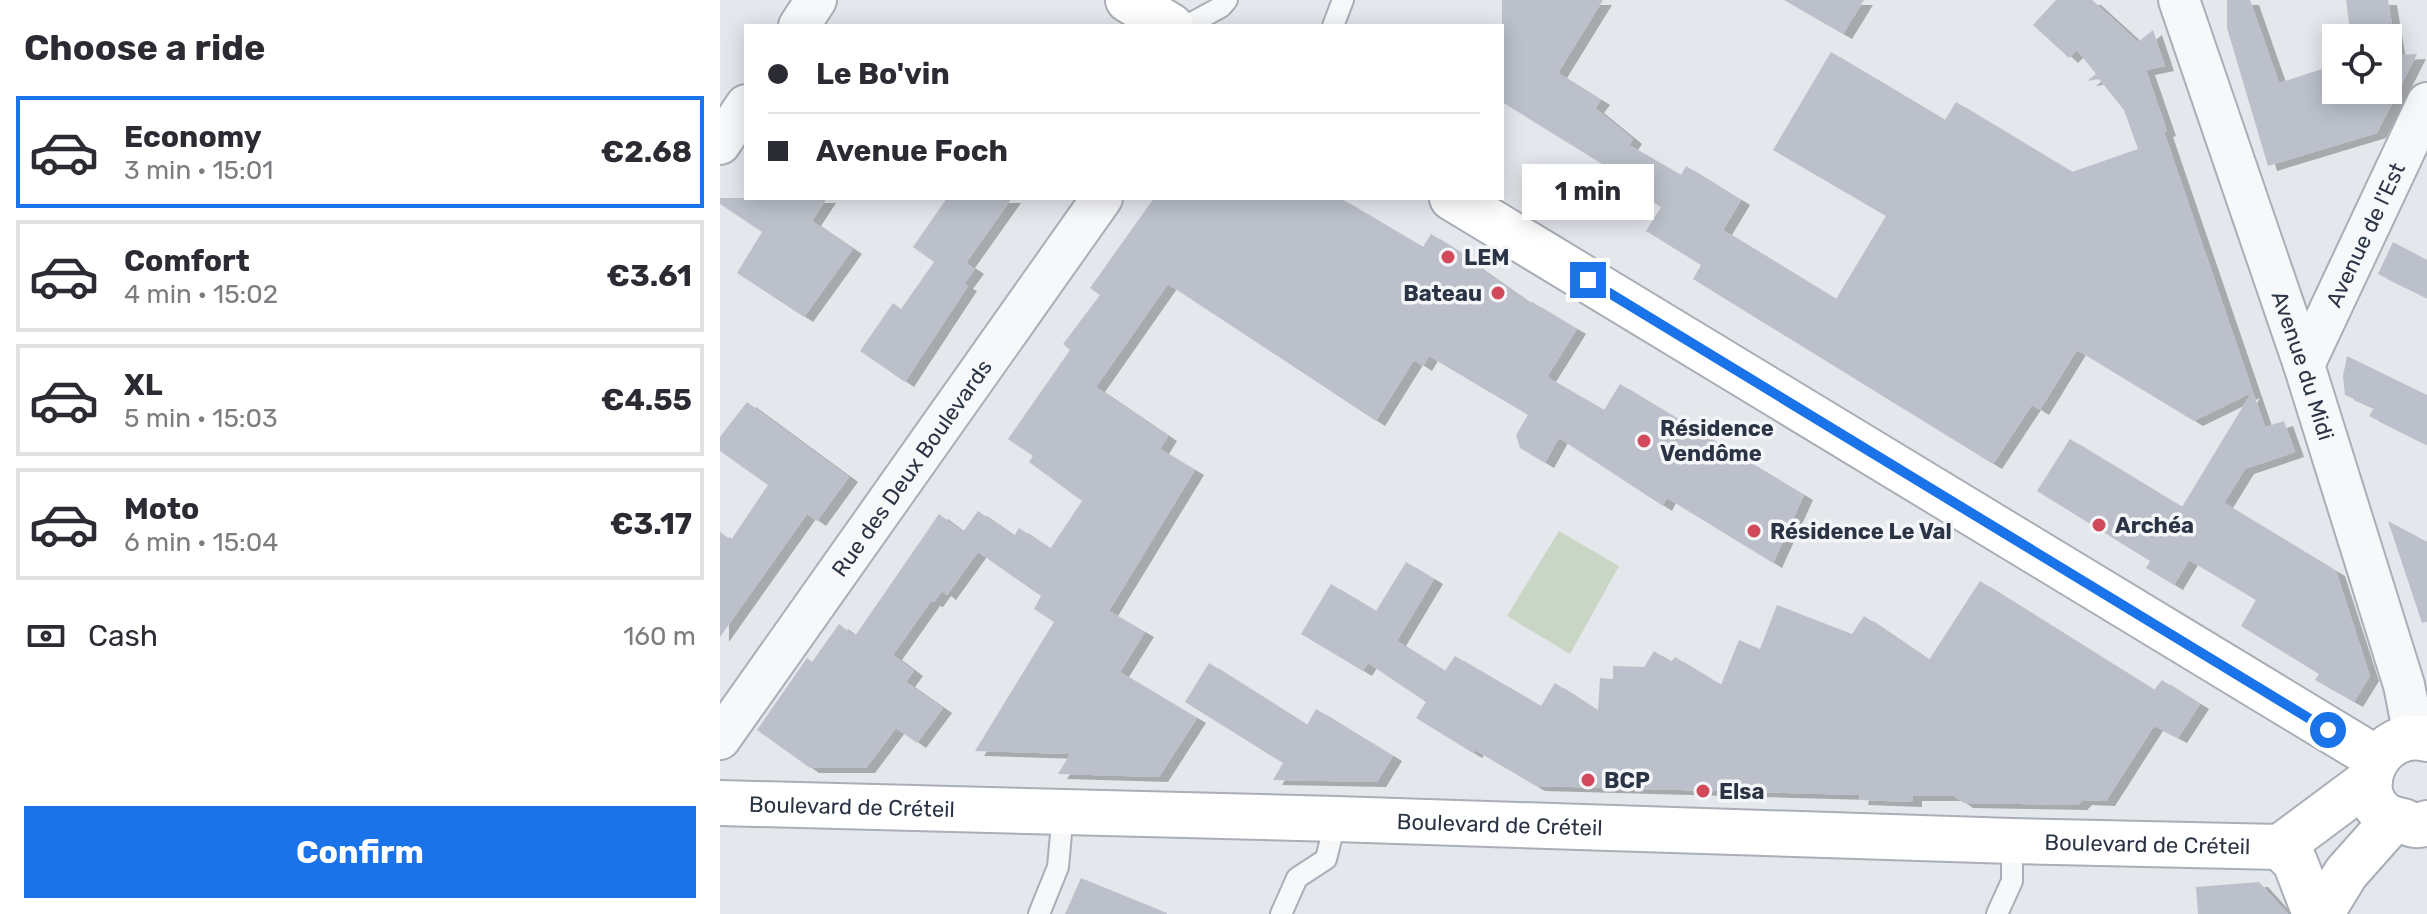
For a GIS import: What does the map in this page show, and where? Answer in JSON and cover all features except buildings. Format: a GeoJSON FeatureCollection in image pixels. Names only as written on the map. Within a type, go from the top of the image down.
{"type":"FeatureCollection","features":[{"type":"Feature","properties":{"kind":"main road"},"geometry":{"type":"LineString","coordinates":[[1128,0],[1168,24]]}},
{"type":"Feature","properties":{"kind":"main road"},"geometry":{"type":"LineString","coordinates":[[1455,200],[2373,769],[2373,798],[2384,814],[2411,821]]}},
{"type":"Feature","properties":{"kind":"main road","name":"Boulevard de Créteil"},"geometry":{"type":"LineString","coordinates":[[2287,854],[2373,769],[2389,744],[2421,737]]}},
{"type":"Feature","properties":{"kind":"main road","name":"Boulevard de Créteil"},"geometry":{"type":"LineString","coordinates":[[720,803],[2012,841],[2287,854],[2346,873]]}},
{"type":"Feature","properties":{"kind":"main road"},"geometry":{"type":"LineString","coordinates":[[2287,854],[2318,914],[2346,873],[2411,821]]}},
{"type":"Feature","properties":{"kind":"street"},"geometry":{"type":"LineString","coordinates":[[800,24],[816,0]]}},
{"type":"Feature","properties":{"kind":"street","name":"Avenue du Midi"},"geometry":{"type":"LineString","coordinates":[[2179,0],[2304,365],[2421,737]]}},
{"type":"Feature","properties":{"kind":"street","name":"Avenue de l'Est"},"geometry":{"type":"LineString","coordinates":[[2304,365],[2427,103]]}},
{"type":"Feature","properties":{"kind":"street"},"geometry":{"type":"LineString","coordinates":[[720,144],[744,108]]}},
{"type":"Feature","properties":{"kind":"street","name":"Rue des Deux Boulevards"},"geometry":{"type":"LineString","coordinates":[[720,739],[1101,200]]}},
{"type":"Feature","properties":{"kind":"lane"},"geometry":{"type":"LineString","coordinates":[[1190,24],[1221,7],[1227,0]]}},
{"type":"Feature","properties":{"kind":"lane"},"geometry":{"type":"LineString","coordinates":[[1334,24],[1343,0]]}},
{"type":"Feature","properties":{"kind":"lane"},"geometry":{"type":"LineString","coordinates":[[1039,914],[1058,867],[1063,812]]}},
{"type":"Feature","properties":{"kind":"lane"},"geometry":{"type":"LineString","coordinates":[[1281,914],[1297,878],[1326,859],[1336,819]]}},
{"type":"Feature","properties":{"kind":"lane"},"geometry":{"type":"LineString","coordinates":[[1997,914],[2012,881],[2012,841]]}},
{"type":"Feature","properties":{"kind":"green space"},"geometry":{"type":"Polygon","coordinates":[[[1559,531],[1619,566],[1570,654],[1507,616],[1559,531]]]}},
{"type":"Feature","properties":{"kind":"place","name":"LEM"},"geometry":{"type":"Point","coordinates":[1448,257]}},
{"type":"Feature","properties":{"kind":"place","name":"Bateau"},"geometry":{"type":"Point","coordinates":[1498,293]}},
{"type":"Feature","properties":{"kind":"place","name":"Résidence Vendôme"},"geometry":{"type":"Point","coordinates":[1644,441]}},
{"type":"Feature","properties":{"kind":"place","name":"Archéa"},"geometry":{"type":"Point","coordinates":[2099,525]}},
{"type":"Feature","properties":{"kind":"place","name":"Résidence Le Val"},"geometry":{"type":"Point","coordinates":[1754,531]}},
{"type":"Feature","properties":{"kind":"place","name":"BCP"},"geometry":{"type":"Point","coordinates":[1588,780]}},
{"type":"Feature","properties":{"kind":"place","name":"Elsa"},"geometry":{"type":"Point","coordinates":[1703,791]}},
{"type":"Feature","properties":{"kind":"route"},"geometry":{"type":"LineString","coordinates":[[1588,280],[2328,730]]}}]}
